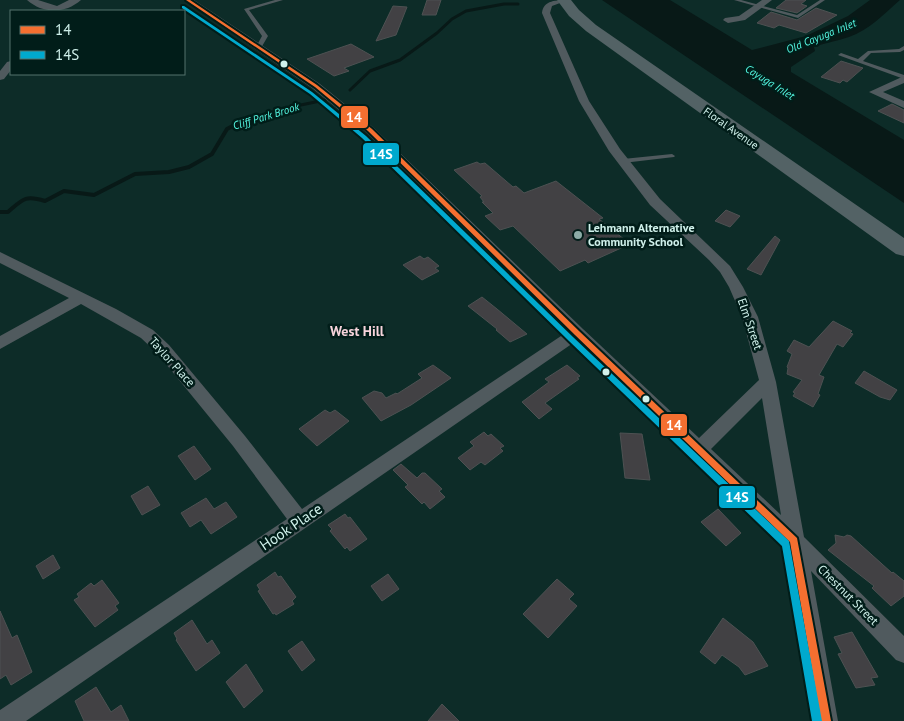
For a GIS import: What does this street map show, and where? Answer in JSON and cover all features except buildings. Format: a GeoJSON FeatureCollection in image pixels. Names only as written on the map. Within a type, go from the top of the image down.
{"type":"FeatureCollection","features":[{"type":"Feature","properties":{"kind":"main road","name":"Floral Avenue"},"geometry":{"type":"LineString","coordinates":[[564,0],[574,13],[591,28],[904,250]]}},
{"type":"Feature","properties":{"kind":"street"},"geometry":{"type":"LineString","coordinates":[[31,0],[57,10],[77,0]]}},
{"type":"Feature","properties":{"kind":"street","name":"Chestnut Street"},"geometry":{"type":"LineString","coordinates":[[188,0],[316,86],[370,130],[577,333],[794,540],[904,652]]}},
{"type":"Feature","properties":{"kind":"street","name":"Elm Street"},"geometry":{"type":"LineString","coordinates":[[564,0],[547,6],[545,10],[546,16],[584,101],[623,161],[655,202],[714,257],[730,277],[744,302],[754,327],[768,382],[826,721]]}},
{"type":"Feature","properties":{"kind":"street"},"geometry":{"type":"LineString","coordinates":[[728,20],[742,18],[768,0]]}},
{"type":"Feature","properties":{"kind":"street"},"geometry":{"type":"LineString","coordinates":[[0,77],[10,65]]}},
{"type":"Feature","properties":{"kind":"street"},"geometry":{"type":"LineString","coordinates":[[904,78],[874,92],[904,105]]}},
{"type":"Feature","properties":{"kind":"street","name":"Taylor Place"},"geometry":{"type":"LineString","coordinates":[[0,257],[137,328],[163,349],[239,441],[300,520]]}},
{"type":"Feature","properties":{"kind":"street"},"geometry":{"type":"LineString","coordinates":[[0,343],[79,298]]}},
{"type":"Feature","properties":{"kind":"street","name":"Hook Place"},"geometry":{"type":"LineString","coordinates":[[5,721],[577,333]]}},
{"type":"Feature","properties":{"kind":"street"},"geometry":{"type":"LineString","coordinates":[[698,450],[768,382]]}},
{"type":"Feature","properties":{"kind":"lane"},"geometry":{"type":"LineString","coordinates":[[259,47],[265,36],[246,9],[282,0]]}},
{"type":"Feature","properties":{"kind":"lane"},"geometry":{"type":"LineString","coordinates":[[736,0],[798,17],[823,0]]}},
{"type":"Feature","properties":{"kind":"lane"},"geometry":{"type":"LineString","coordinates":[[859,61],[870,52],[900,50],[904,48]]}},
{"type":"Feature","properties":{"kind":"lane"},"geometry":{"type":"LineString","coordinates":[[841,55],[904,78]]}},
{"type":"Feature","properties":{"kind":"lane"},"geometry":{"type":"LineString","coordinates":[[623,161],[672,156]]}},
{"type":"Feature","properties":{"kind":"water"},"geometry":{"type":"Polygon","coordinates":[[[602,0],[670,0],[752,50],[806,36],[848,16],[870,0],[900,0],[876,21],[856,34],[814,47],[815,51],[791,67],[791,72],[904,140],[904,203],[602,0]]]}},
{"type":"Feature","properties":{"kind":"waterway","name":"Cliff Park Brook"},"geometry":{"type":"LineString","coordinates":[[350,90],[370,71],[400,60],[437,33],[452,19],[466,11],[504,4],[518,4]]}},
{"type":"Feature","properties":{"kind":"waterway","name":"Cliff Park Brook"},"geometry":{"type":"LineString","coordinates":[[259,118],[296,106],[325,100]]}},
{"type":"Feature","properties":{"kind":"waterway","name":"Cliff Park Brook"},"geometry":{"type":"LineString","coordinates":[[0,212],[8,212],[21,201],[28,198],[45,201],[64,191],[94,195],[135,174],[169,172],[189,167],[212,154],[227,129],[242,121],[259,118]]}},
{"type":"Feature","properties":{"kind":"transit line","name":"14"},"geometry":{"type":"LineString","coordinates":[[188,0],[316,86],[370,130],[577,333],[794,540]]}},
{"type":"Feature","properties":{"kind":"transit line","name":"14S"},"geometry":{"type":"LineString","coordinates":[[183,7],[311,93],[364,137],[571,339],[786,544],[817,721]]}},
{"type":"Feature","properties":{"kind":"transit line","name":"14"},"geometry":{"type":"LineString","coordinates":[[794,540],[826,721]]}},
{"type":"Feature","properties":{"kind":"place","name":"Lehmann Alternative Community School"},"geometry":{"type":"Point","coordinates":[578,235]}},
{"type":"Feature","properties":{"kind":"district","name":"West Hill"},"geometry":{"type":"Point","coordinates":[357,331]}},
{"type":"Feature","properties":{"kind":"water label","name":"Old Cayuga Inlet"},"geometry":{"type":"Point","coordinates":[821,36]}},
{"type":"Feature","properties":{"kind":"water label","name":"Cayuga Inlet"},"geometry":{"type":"Point","coordinates":[770,82]}}]}
